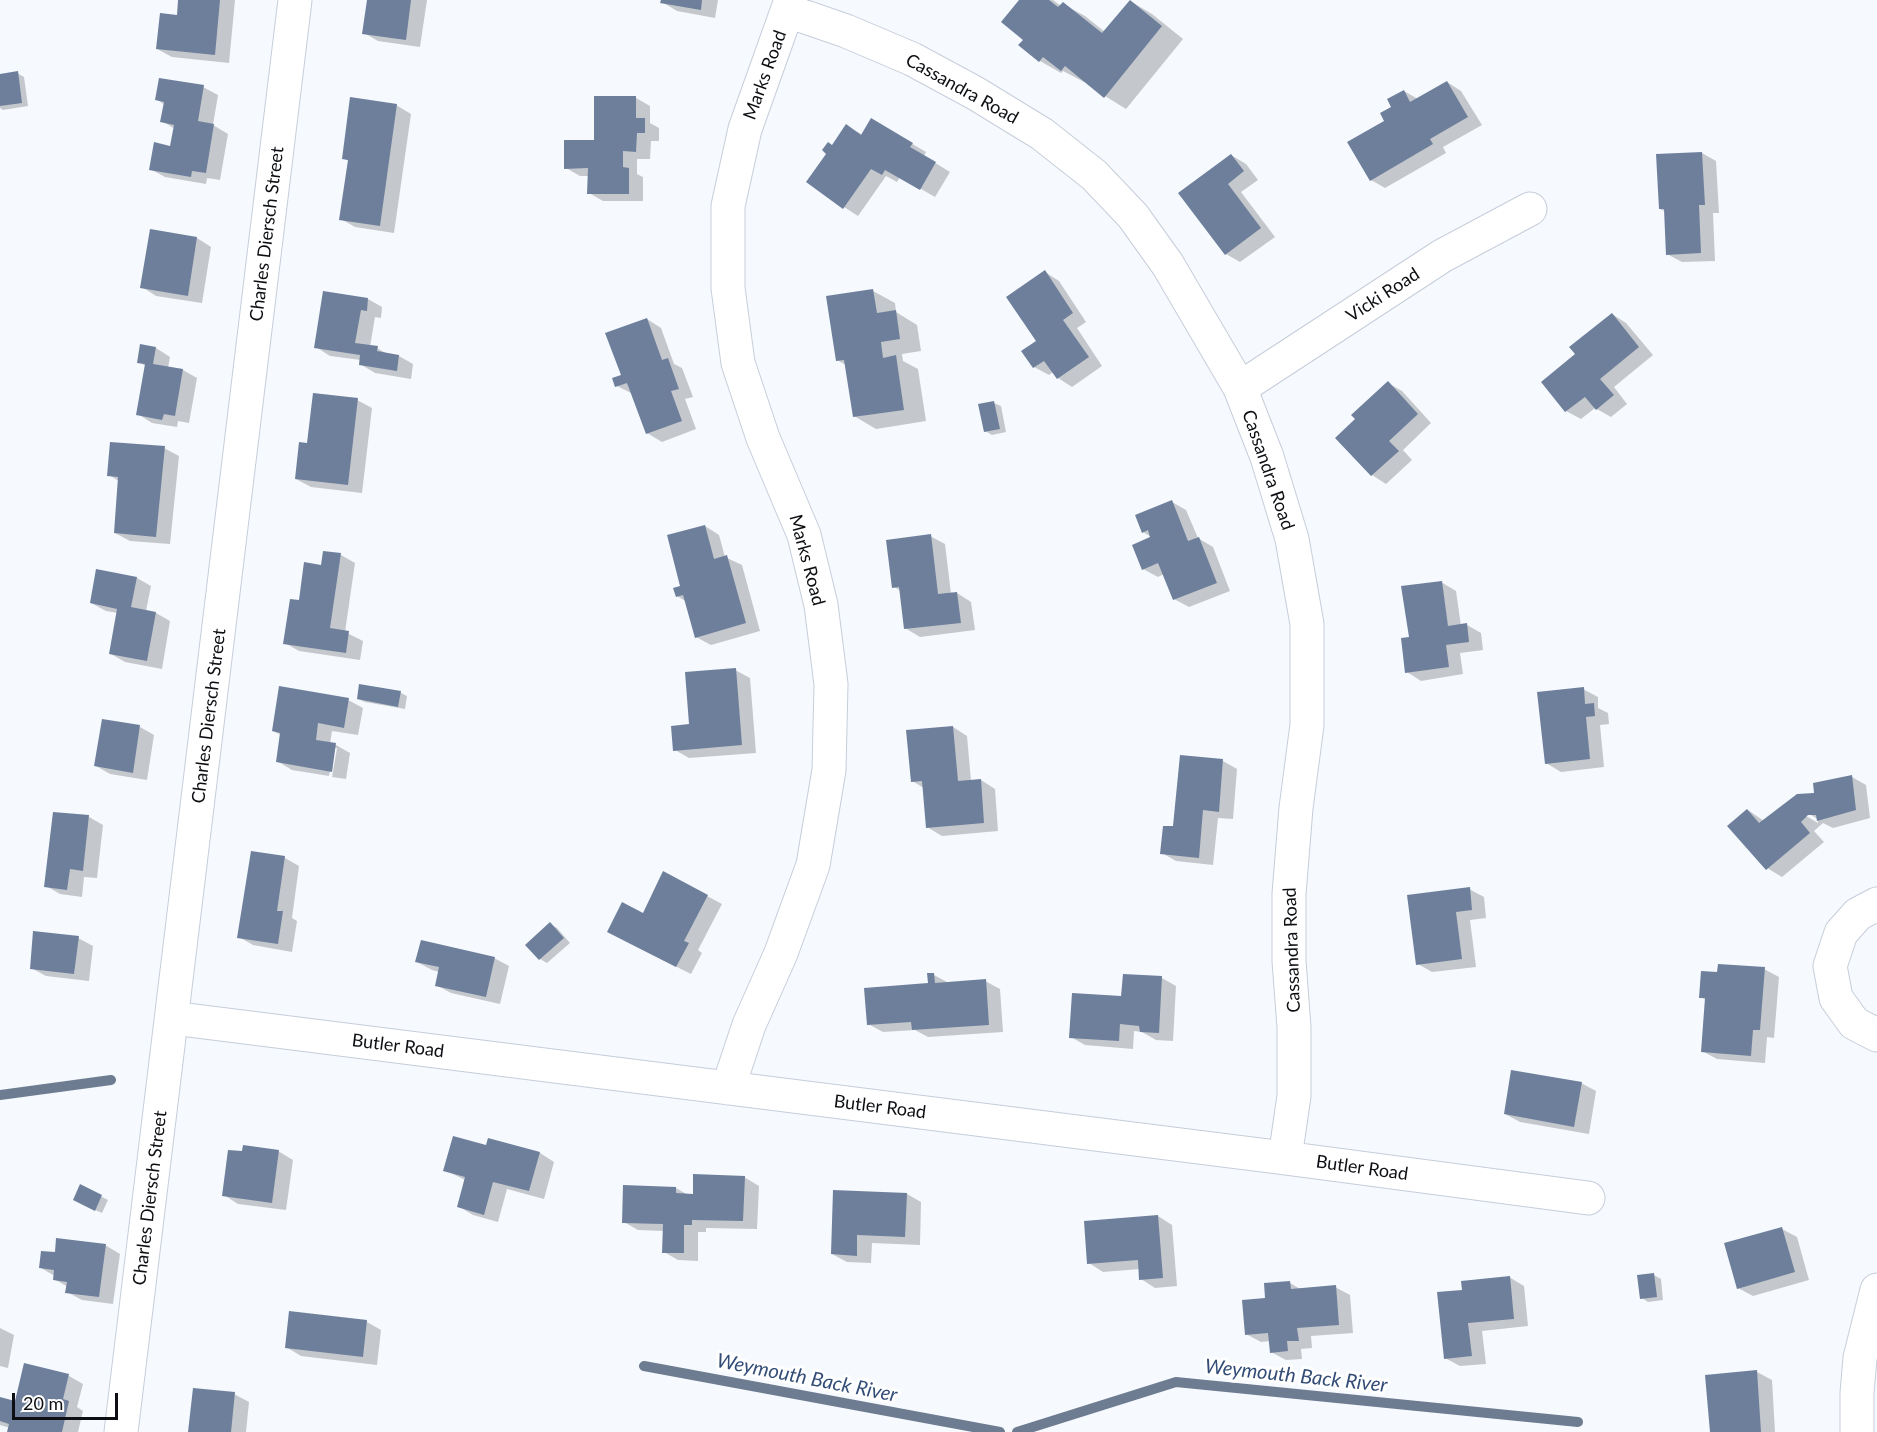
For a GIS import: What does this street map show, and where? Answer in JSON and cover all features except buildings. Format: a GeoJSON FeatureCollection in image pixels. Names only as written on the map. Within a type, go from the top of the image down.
{"type":"FeatureCollection","features":[{"type":"Feature","properties":{"kind":"street","name":"Charles Diersch Street"},"geometry":{"type":"LineString","coordinates":[[121,1432],[295,0]]}},
{"type":"Feature","properties":{"kind":"street","name":"Cassandra Road"},"geometry":{"type":"LineString","coordinates":[[790,5],[922,65],[975,93],[1042,134],[1094,175],[1133,216],[1168,265],[1240,388],[1267,457],[1292,539],[1307,624],[1307,725],[1296,808],[1289,894],[1294,1096],[1285,1158]]}},
{"type":"Feature","properties":{"kind":"street","name":"Marks Road"},"geometry":{"type":"LineString","coordinates":[[729,1088],[749,1025],[781,953],[813,866],[829,770],[831,684],[821,605],[804,535],[764,438],[738,363],[728,288],[730,195],[745,129],[790,5]]}},
{"type":"Feature","properties":{"kind":"street","name":"Vicki Road"},"geometry":{"type":"LineString","coordinates":[[1240,388],[1442,256],[1530,209]]}},
{"type":"Feature","properties":{"kind":"street"},"geometry":{"type":"LineString","coordinates":[[1877,904],[1858,914],[1841,933],[1830,966],[1836,998],[1854,1023],[1877,1035]]}},
{"type":"Feature","properties":{"kind":"street","name":"Butler Road"},"geometry":{"type":"LineString","coordinates":[[172,1018],[1588,1198]]}},
{"type":"Feature","properties":{"kind":"street"},"geometry":{"type":"LineString","coordinates":[[1857,1432],[1860,1358],[1877,1290]]}},
{"type":"Feature","properties":{"kind":"waterway","name":"Weymouth Back River"},"geometry":{"type":"LineString","coordinates":[[0,1095],[111,1080]]}},
{"type":"Feature","properties":{"kind":"waterway","name":"Weymouth Back River"},"geometry":{"type":"LineString","coordinates":[[644,1366],[1000,1432]]}},
{"type":"Feature","properties":{"kind":"waterway","name":"Weymouth Back River"},"geometry":{"type":"LineString","coordinates":[[1017,1432],[1176,1382],[1578,1422]]}}]}
